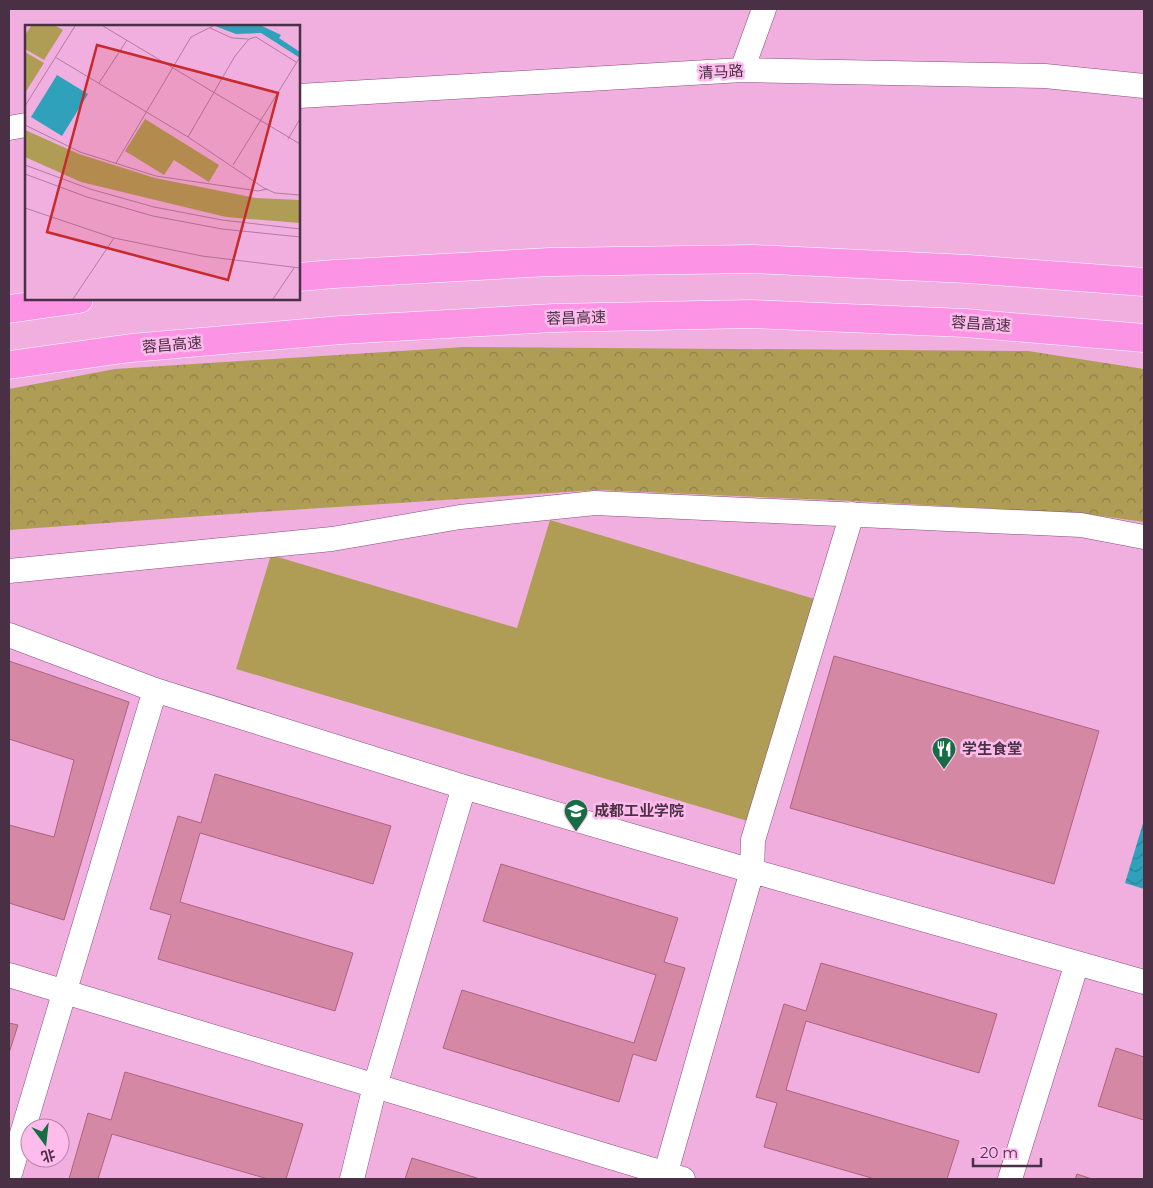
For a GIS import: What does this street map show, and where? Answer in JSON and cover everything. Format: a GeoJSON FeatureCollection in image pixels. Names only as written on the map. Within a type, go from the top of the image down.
{"type":"FeatureCollection","features":[{"type":"Feature","properties":{"kind":"highway"},"geometry":{"type":"LineString","coordinates":[[300,277],[550,262],[754,259],[968,269],[1144,282]]}},
{"type":"Feature","properties":{"kind":"highway"},"geometry":{"type":"LineString","coordinates":[[9,309],[72,300]]}},
{"type":"Feature","properties":{"kind":"highway","name":"蓉昌高速"},"geometry":{"type":"LineString","coordinates":[[9,365],[132,348],[342,330],[554,318],[751,314],[964,323],[1144,338]]}},
{"type":"Feature","properties":{"kind":"street"},"geometry":{"type":"LineString","coordinates":[[742,70],[764,9]]}},
{"type":"Feature","properties":{"kind":"street","name":"清马路"},"geometry":{"type":"LineString","coordinates":[[300,96],[742,70],[1045,76],[1144,86]]}},
{"type":"Feature","properties":{"kind":"street"},"geometry":{"type":"LineString","coordinates":[[9,128],[25,125]]}},
{"type":"Feature","properties":{"kind":"street"},"geometry":{"type":"LineString","coordinates":[[9,570],[332,539],[460,517],[595,503],[1081,525],[1144,537]]}},
{"type":"Feature","properties":{"kind":"street"},"geometry":{"type":"LineString","coordinates":[[9,975],[671,1178],[752,871],[753,840],[852,514]]}},
{"type":"Feature","properties":{"kind":"street"},"geometry":{"type":"LineString","coordinates":[[9,635],[155,690],[464,787],[1144,982]]}},
{"type":"Feature","properties":{"kind":"street"},"geometry":{"type":"LineString","coordinates":[[9,1177],[155,690]]}},
{"type":"Feature","properties":{"kind":"street"},"geometry":{"type":"LineString","coordinates":[[352,1179],[375,1086],[464,787]]}},
{"type":"Feature","properties":{"kind":"street"},"geometry":{"type":"LineString","coordinates":[[1010,1179],[1077,963]]}},
{"type":"Feature","properties":{"kind":"green space"},"geometry":{"type":"Polygon","coordinates":[[[464,347],[1028,351],[1144,369],[1144,522],[1087,514],[598,490],[9,530],[9,389],[115,369],[464,347]]]}},
{"type":"Feature","properties":{"kind":"green space"},"geometry":{"type":"Polygon","coordinates":[[[550,520],[818,600],[751,822],[236,669],[271,555],[517,628],[550,520]]]}},
{"type":"Feature","properties":{"kind":"water"},"geometry":{"type":"Polygon","coordinates":[[[1144,820],[1144,889],[1125,883],[1144,820]]]}},
{"type":"Feature","properties":{"kind":"building","name":"学生食堂"},"geometry":{"type":"Polygon","coordinates":[[[834,656],[1099,731],[1054,884],[790,808],[834,656]]]}},
{"type":"Feature","properties":{"kind":"building"},"geometry":{"type":"Polygon","coordinates":[[[9,661],[129,702],[64,920],[9,903],[9,825],[54,837],[74,760],[9,739],[9,661]]]}},
{"type":"Feature","properties":{"kind":"building"},"geometry":{"type":"Polygon","coordinates":[[[215,774],[391,826],[373,884],[200,833],[180,902],[353,953],[335,1011],[158,959],[171,915],[150,909],[178,816],[201,823],[215,774]]]}},
{"type":"Feature","properties":{"kind":"building"},"geometry":{"type":"Polygon","coordinates":[[[501,864],[678,918],[664,962],[685,968],[656,1061],[633,1054],[619,1102],[443,1048],[462,990],[634,1043],[656,975],[483,921],[501,864]]]}},
{"type":"Feature","properties":{"kind":"building"},"geometry":{"type":"Polygon","coordinates":[[[821,963],[997,1014],[979,1073],[806,1021],[786,1090],[959,1141],[947,1179],[875,1179],[764,1147],[777,1103],[756,1097],[784,1004],[806,1011],[821,963]]]}},
{"type":"Feature","properties":{"kind":"building"},"geometry":{"type":"Polygon","coordinates":[[[9,1023],[18,1025],[9,1053],[9,1023]]]}},
{"type":"Feature","properties":{"kind":"building"},"geometry":{"type":"Polygon","coordinates":[[[1116,1048],[1144,1057],[1144,1120],[1098,1106],[1116,1048]]]}},
{"type":"Feature","properties":{"kind":"building"},"geometry":{"type":"Polygon","coordinates":[[[125,1072],[303,1124],[286,1179],[268,1179],[112,1134],[98,1179],[69,1179],[88,1113],[111,1120],[125,1072]]]}},
{"type":"Feature","properties":{"kind":"building"},"geometry":{"type":"Polygon","coordinates":[[[412,1158],[480,1179],[405,1179],[412,1158]]]}},
{"type":"Feature","properties":{"kind":"building"},"geometry":{"type":"Polygon","coordinates":[[[1077,1174],[1092,1179],[1075,1179],[1077,1174]]]}},
{"type":"Feature","properties":{"kind":"place","name":"学生食堂"},"geometry":{"type":"Point","coordinates":[944,770]}},
{"type":"Feature","properties":{"kind":"place","name":"成都工业学院"},"geometry":{"type":"Point","coordinates":[576,832]}}]}
